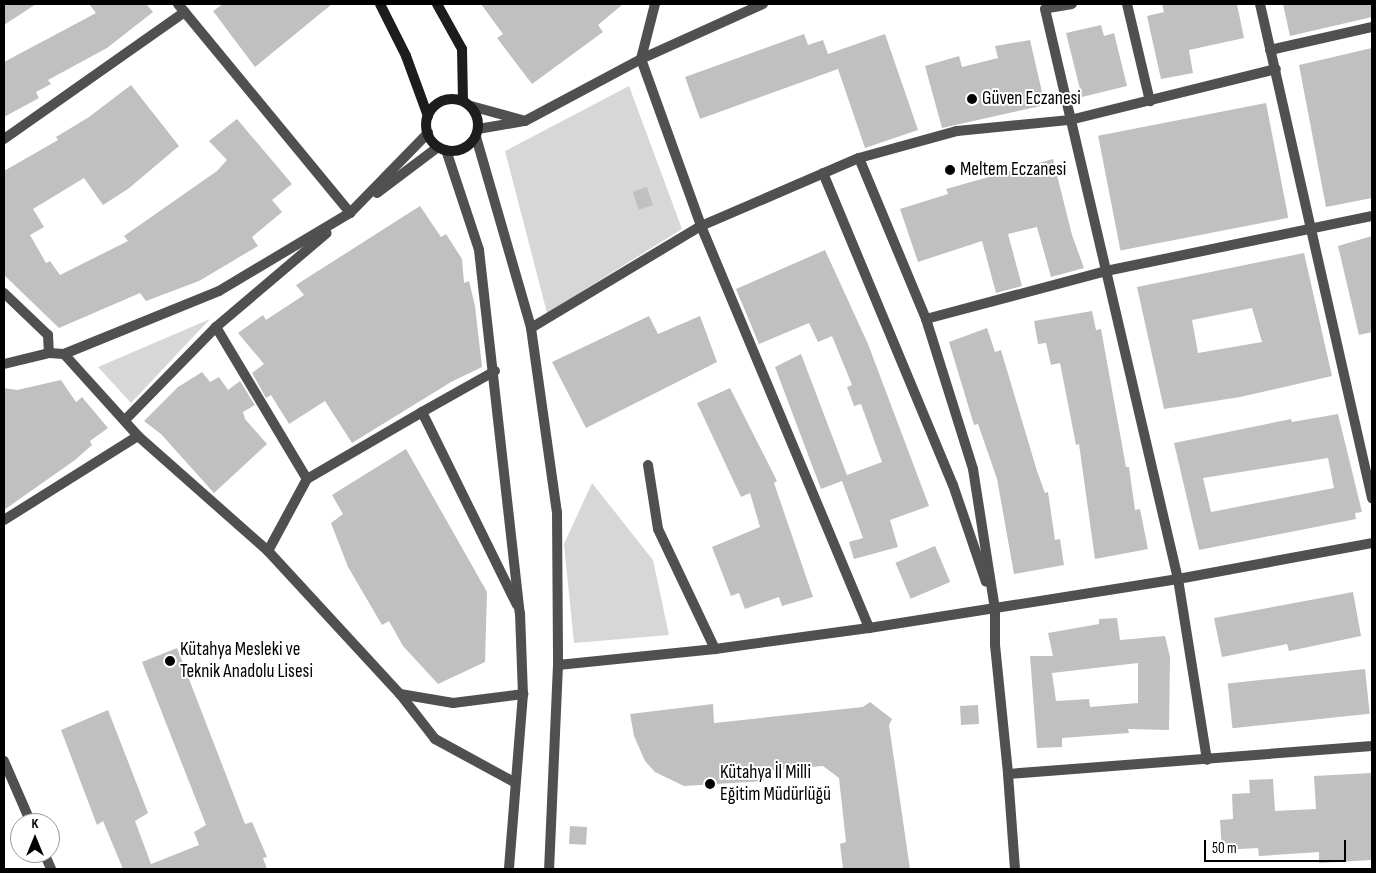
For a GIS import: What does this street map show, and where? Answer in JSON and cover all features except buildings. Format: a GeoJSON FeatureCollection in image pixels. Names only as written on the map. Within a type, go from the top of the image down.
{"type":"FeatureCollection","features":[{"type":"Feature","properties":{"kind":"street"},"geometry":{"type":"LineString","coordinates":[[380,4],[406,56],[428,116],[428,133],[442,148],[479,250],[495,371],[520,612],[523,694],[514,782],[509,869]]}},
{"type":"Feature","properties":{"kind":"street"},"geometry":{"type":"LineString","coordinates":[[437,4],[462,49],[467,104],[478,120],[477,133],[531,328],[557,512],[558,665],[550,869]]}},
{"type":"Feature","properties":{"kind":"street"},"geometry":{"type":"LineString","coordinates":[[655,4],[641,59],[701,226],[869,628]]}},
{"type":"Feature","properties":{"kind":"street"},"geometry":{"type":"LineString","coordinates":[[4,364],[49,353],[64,354],[219,291],[350,213],[442,148],[463,149],[477,133],[525,121],[641,59],[763,4]]}},
{"type":"Feature","properties":{"kind":"street"},"geometry":{"type":"LineString","coordinates":[[1072,4],[1045,9],[1178,579],[1207,760]]}},
{"type":"Feature","properties":{"kind":"street"},"geometry":{"type":"LineString","coordinates":[[1127,4],[1150,101]]}},
{"type":"Feature","properties":{"kind":"street"},"geometry":{"type":"LineString","coordinates":[[1260,4],[1372,498]]}},
{"type":"Feature","properties":{"kind":"street"},"geometry":{"type":"LineString","coordinates":[[4,138],[182,8],[350,213]]}},
{"type":"Feature","properties":{"kind":"street"},"geometry":{"type":"LineString","coordinates":[[1270,50],[1372,27]]}},
{"type":"Feature","properties":{"kind":"street"},"geometry":{"type":"LineString","coordinates":[[531,328],[701,226],[859,158],[957,131],[1070,120],[1276,69]]}},
{"type":"Feature","properties":{"kind":"street"},"geometry":{"type":"LineString","coordinates":[[428,116],[432,109],[446,100],[467,104],[525,121]]}},
{"type":"Feature","properties":{"kind":"street"},"geometry":{"type":"LineString","coordinates":[[126,419],[216,327],[350,213],[428,133]]}},
{"type":"Feature","properties":{"kind":"street"},"geometry":{"type":"LineString","coordinates":[[859,158],[926,319],[973,468],[995,609],[995,645],[1015,869]]}},
{"type":"Feature","properties":{"kind":"street"},"geometry":{"type":"LineString","coordinates":[[823,173],[953,485],[995,609]]}},
{"type":"Feature","properties":{"kind":"street"},"geometry":{"type":"LineString","coordinates":[[926,319],[1106,271],[1311,227],[1372,216]]}},
{"type":"Feature","properties":{"kind":"street"},"geometry":{"type":"LineString","coordinates":[[4,293],[48,335],[49,353]]}},
{"type":"Feature","properties":{"kind":"street"},"geometry":{"type":"LineString","coordinates":[[216,327],[307,479]]}},
{"type":"Feature","properties":{"kind":"street"},"geometry":{"type":"LineString","coordinates":[[64,354],[126,419],[138,436],[268,551],[400,694],[435,739],[514,782]]}},
{"type":"Feature","properties":{"kind":"street"},"geometry":{"type":"LineString","coordinates":[[268,551],[307,479],[495,371]]}},
{"type":"Feature","properties":{"kind":"street"},"geometry":{"type":"LineString","coordinates":[[422,412],[520,612]]}},
{"type":"Feature","properties":{"kind":"street"},"geometry":{"type":"LineString","coordinates":[[4,520],[138,436]]}},
{"type":"Feature","properties":{"kind":"street"},"geometry":{"type":"LineString","coordinates":[[648,465],[658,530],[715,649]]}},
{"type":"Feature","properties":{"kind":"street"},"geometry":{"type":"LineString","coordinates":[[558,665],[715,649],[869,628],[1178,579],[1372,543]]}},
{"type":"Feature","properties":{"kind":"street"},"geometry":{"type":"LineString","coordinates":[[400,694],[452,703],[523,694]]}},
{"type":"Feature","properties":{"kind":"street"},"geometry":{"type":"LineString","coordinates":[[1008,774],[1372,746]]}},
{"type":"Feature","properties":{"kind":"street"},"geometry":{"type":"LineString","coordinates":[[4,761],[27,813]]}},
{"type":"Feature","properties":{"kind":"shaded area"},"geometry":{"type":"Polygon","coordinates":[[[629,86],[682,229],[547,313],[505,151],[629,86]]]}},
{"type":"Feature","properties":{"kind":"shaded area"},"geometry":{"type":"Polygon","coordinates":[[[210,319],[131,403],[98,367],[210,319]]]}},
{"type":"Feature","properties":{"kind":"shaded area"},"geometry":{"type":"Polygon","coordinates":[[[592,483],[653,560],[669,635],[574,643],[564,544],[592,483]]]}},
{"type":"Feature","properties":{"kind":"place","name":"Güven Eczanesi"},"geometry":{"type":"Point","coordinates":[972,99]}},
{"type":"Feature","properties":{"kind":"place","name":"Meltem Eczanesi"},"geometry":{"type":"Point","coordinates":[950,170]}},
{"type":"Feature","properties":{"kind":"place","name":"Kütahya Mesleki ve Teknik Anadolu Lisesi"},"geometry":{"type":"Point","coordinates":[170,661]}},
{"type":"Feature","properties":{"kind":"place","name":"Kütahya İl Milli Eğitim Müdürlüğü"},"geometry":{"type":"Point","coordinates":[710,784]}}]}
